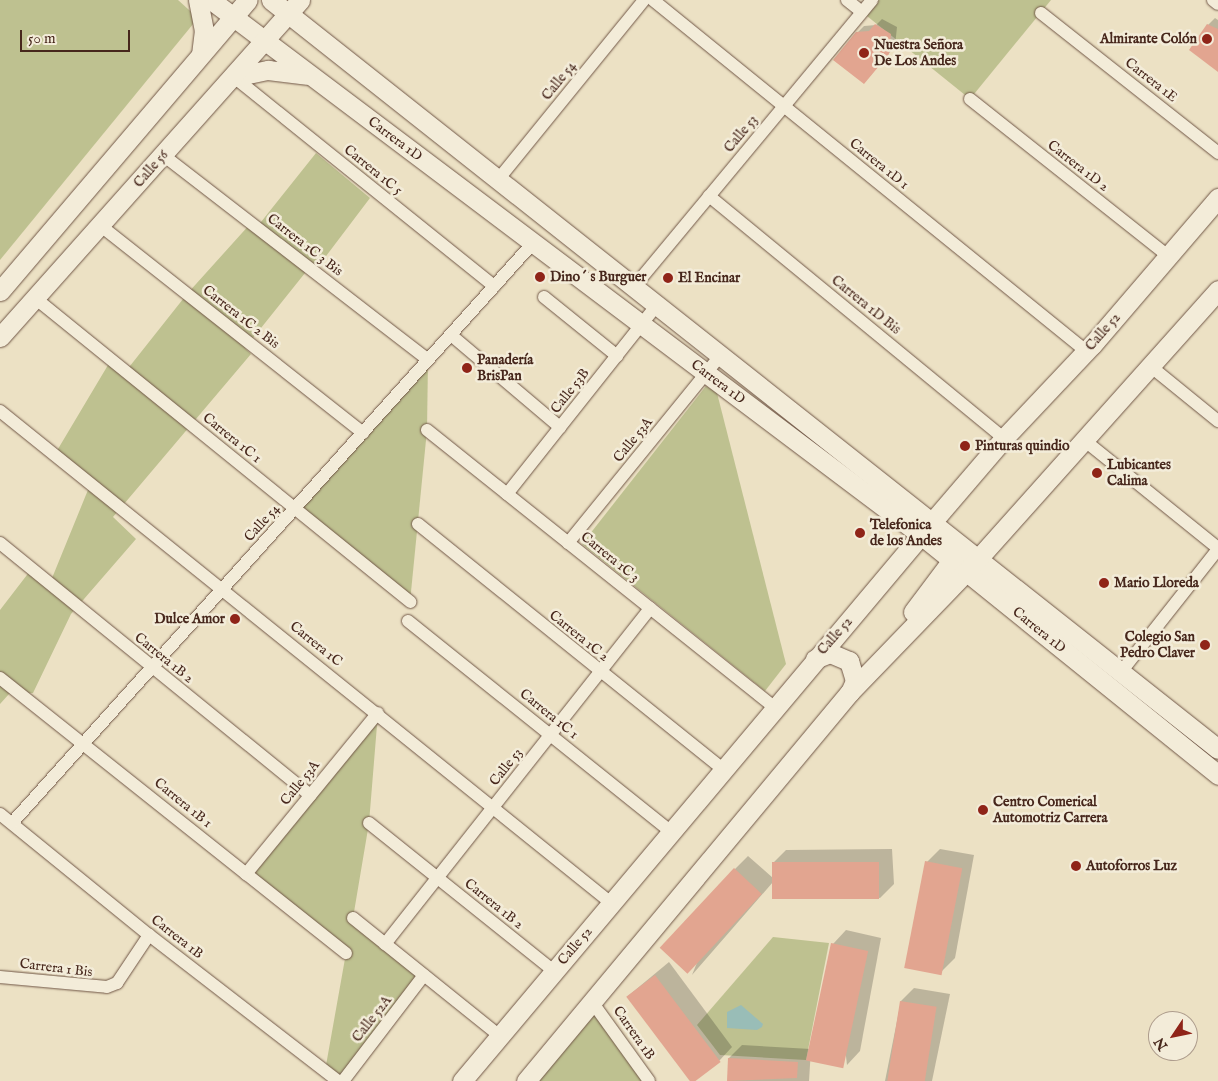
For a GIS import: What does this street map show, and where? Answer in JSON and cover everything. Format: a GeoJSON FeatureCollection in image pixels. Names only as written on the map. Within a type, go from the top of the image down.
{"type":"FeatureCollection","features":[{"type":"Feature","properties":{"kind":"street"},"geometry":{"type":"LineString","coordinates":[[198,0],[204,30],[201,53]]}},
{"type":"Feature","properties":{"kind":"street","name":"Carrera 1D"},"geometry":{"type":"LineString","coordinates":[[211,0],[706,373],[926,528]]}},
{"type":"Feature","properties":{"kind":"street"},"geometry":{"type":"LineString","coordinates":[[0,292],[201,53],[248,0]]}},
{"type":"Feature","properties":{"kind":"street","name":"Carrera 1D"},"geometry":{"type":"LineString","coordinates":[[271,0],[294,7],[497,181],[720,356],[1218,775]]}},
{"type":"Feature","properties":{"kind":"street","name":"Calle 54"},"geometry":{"type":"LineString","coordinates":[[497,181],[644,0]]}},
{"type":"Feature","properties":{"kind":"street","name":"Carrera 1D 1"},"geometry":{"type":"LineString","coordinates":[[653,0],[1086,351]]}},
{"type":"Feature","properties":{"kind":"street"},"geometry":{"type":"LineString","coordinates":[[847,0],[862,12]]}},
{"type":"Feature","properties":{"kind":"street","name":"Calle 53"},"geometry":{"type":"LineString","coordinates":[[633,288],[872,0]]}},
{"type":"Feature","properties":{"kind":"street"},"geometry":{"type":"LineString","coordinates":[[1213,0],[1218,4]]}},
{"type":"Feature","properties":{"kind":"street","name":"Calle 56"},"geometry":{"type":"LineString","coordinates":[[0,337],[234,77],[294,7]]}},
{"type":"Feature","properties":{"kind":"street","name":"Carrera 1E"},"geometry":{"type":"LineString","coordinates":[[1041,12],[1218,153]]}},
{"type":"Feature","properties":{"kind":"street"},"geometry":{"type":"LineString","coordinates":[[234,77],[268,70],[311,76]]}},
{"type":"Feature","properties":{"kind":"street","name":"Carrera 1C 5"},"geometry":{"type":"LineString","coordinates":[[234,77],[494,286]]}},
{"type":"Feature","properties":{"kind":"street","name":"Carrera 1D 2"},"geometry":{"type":"LineString","coordinates":[[970,99],[1167,255]]}},
{"type":"Feature","properties":{"kind":"street","name":"Carrera 1C 3 Bis"},"geometry":{"type":"LineString","coordinates":[[163,155],[428,360]]}},
{"type":"Feature","properties":{"kind":"street","name":"Carrera 1D Bis"},"geometry":{"type":"LineString","coordinates":[[709,196],[1004,438]]}},
{"type":"Feature","properties":{"kind":"street","name":"Calle 52"},"geometry":{"type":"LineString","coordinates":[[462,1081],[926,528],[1004,438],[1086,351],[1218,198]]}},
{"type":"Feature","properties":{"kind":"street","name":"Carrera 1C 2 Bis"},"geometry":{"type":"LineString","coordinates":[[101,226],[363,433]]}},
{"type":"Feature","properties":{"kind":"street","name":"Calle 54"},"geometry":{"type":"LineString","coordinates":[[12,823],[533,242]]}},
{"type":"Feature","properties":{"kind":"street"},"geometry":{"type":"LineString","coordinates":[[526,1081],[593,1003],[712,855],[849,693],[966,563],[1084,440],[1218,290]]}},
{"type":"Feature","properties":{"kind":"street"},"geometry":{"type":"LineString","coordinates":[[544,297],[617,356]]}},
{"type":"Feature","properties":{"kind":"street","name":"Carrera 1C 1"},"geometry":{"type":"LineString","coordinates":[[35,298],[410,602]]}},
{"type":"Feature","properties":{"kind":"street","name":"Calle 53B"},"geometry":{"type":"LineString","coordinates":[[507,494],[656,306]]}},
{"type":"Feature","properties":{"kind":"street"},"geometry":{"type":"LineString","coordinates":[[451,335],[560,427]]}},
{"type":"Feature","properties":{"kind":"street","name":"Calle 53A"},"geometry":{"type":"LineString","coordinates":[[568,543],[720,356]]}},
{"type":"Feature","properties":{"kind":"street"},"geometry":{"type":"LineString","coordinates":[[1150,365],[1218,421]]}},
{"type":"Feature","properties":{"kind":"street","name":"Carrera 1C"},"geometry":{"type":"LineString","coordinates":[[0,411],[224,588],[611,902]]}},
{"type":"Feature","properties":{"kind":"street","name":"Carrera 1C 3"},"geometry":{"type":"LineString","coordinates":[[427,430],[775,708]]}},
{"type":"Feature","properties":{"kind":"street"},"geometry":{"type":"LineString","coordinates":[[1084,440],[1218,548],[1121,672]]}},
{"type":"Feature","properties":{"kind":"street","name":"Carrera 1C 2"},"geometry":{"type":"LineString","coordinates":[[418,524],[723,770]]}},
{"type":"Feature","properties":{"kind":"street"},"geometry":{"type":"LineString","coordinates":[[926,528],[966,563]]}},
{"type":"Feature","properties":{"kind":"street","name":"Carrera 1B 2"},"geometry":{"type":"LineString","coordinates":[[0,543],[310,795]]}},
{"type":"Feature","properties":{"kind":"street","name":"Carrera 1D"},"geometry":{"type":"LineString","coordinates":[[966,563],[1121,672],[1218,749]]}},
{"type":"Feature","properties":{"kind":"street","name":"Calle 53"},"geometry":{"type":"LineString","coordinates":[[385,944],[650,608]]}},
{"type":"Feature","properties":{"kind":"street","name":"Carrera 1C 1"},"geometry":{"type":"LineString","coordinates":[[408,621],[551,734],[670,832]]}},
{"type":"Feature","properties":{"kind":"street"},"geometry":{"type":"LineString","coordinates":[[812,662],[823,654],[844,656],[855,673],[849,693]]}},
{"type":"Feature","properties":{"kind":"street","name":"Carrera 1B 1"},"geometry":{"type":"LineString","coordinates":[[0,678],[84,742],[246,874],[346,952]]}},
{"type":"Feature","properties":{"kind":"street","name":"Calle 53A"},"geometry":{"type":"LineString","coordinates":[[246,874],[378,713]]}},
{"type":"Feature","properties":{"kind":"street","name":"Carrera 1B"},"geometry":{"type":"LineString","coordinates":[[0,814],[150,935],[338,1081]]}},
{"type":"Feature","properties":{"kind":"street","name":"Carrera 1B 2"},"geometry":{"type":"LineString","coordinates":[[369,823],[554,971]]}},
{"type":"Feature","properties":{"kind":"street"},"geometry":{"type":"LineString","coordinates":[[353,918],[500,1036]]}},
{"type":"Feature","properties":{"kind":"street","name":"Carrera 1 Bis"},"geometry":{"type":"LineString","coordinates":[[0,977],[108,987],[117,982],[150,935]]}},
{"type":"Feature","properties":{"kind":"street","name":"Calle 52A"},"geometry":{"type":"LineString","coordinates":[[343,1081],[424,975]]}},
{"type":"Feature","properties":{"kind":"street","name":"Carrera 1B"},"geometry":{"type":"LineString","coordinates":[[593,1003],[649,1081]]}},
{"type":"Feature","properties":{"kind":"green space"},"geometry":{"type":"Polygon","coordinates":[[[0,0],[178,0],[198,18],[0,260],[0,0]]]}},
{"type":"Feature","properties":{"kind":"green space"},"geometry":{"type":"Polygon","coordinates":[[[872,0],[1051,0],[970,99],[862,12],[872,0]]]}},
{"type":"Feature","properties":{"kind":"green space"},"geometry":{"type":"Polygon","coordinates":[[[316,153],[370,198],[314,272],[309,268],[245,348],[251,354],[113,517],[136,539],[71,614],[33,693],[9,694],[0,704],[0,610],[30,571],[50,583],[90,485],[55,454],[111,360],[126,371],[187,294],[251,223],[257,227],[316,153]]]}},
{"type":"Feature","properties":{"kind":"green space"},"geometry":{"type":"Polygon","coordinates":[[[428,360],[427,430],[410,602],[296,508],[428,360]]]}},
{"type":"Feature","properties":{"kind":"green space"},"geometry":{"type":"Polygon","coordinates":[[[706,386],[717,393],[786,664],[765,691],[582,544],[706,386]]]}},
{"type":"Feature","properties":{"kind":"green space"},"geometry":{"type":"Polygon","coordinates":[[[378,713],[369,823],[353,918],[424,975],[343,1081],[325,1071],[346,953],[246,874],[378,713]]]}},
{"type":"Feature","properties":{"kind":"green space"},"geometry":{"type":"Polygon","coordinates":[[[773,937],[829,943],[806,1060],[720,1055],[697,1025],[773,937]]]}},
{"type":"Feature","properties":{"kind":"green space"},"geometry":{"type":"Polygon","coordinates":[[[593,1003],[649,1081],[526,1081],[593,1003]]]}},
{"type":"Feature","properties":{"kind":"water"},"geometry":{"type":"Polygon","coordinates":[[[741,1005],[763,1024],[762,1027],[757,1030],[727,1028],[727,1012],[741,1005]]]}},
{"type":"Feature","properties":{"kind":"building","name":"Nuestra Señora De Los Andes"},"geometry":{"type":"Polygon","coordinates":[[[875,24],[891,34],[889,54],[864,84],[833,60],[856,32],[869,31],[875,24]]]}},
{"type":"Feature","properties":{"kind":"building","name":"Almirante Colón"},"geometry":{"type":"Polygon","coordinates":[[[1207,24],[1218,29],[1218,72],[1189,50],[1207,24]]]}},
{"type":"Feature","properties":{"kind":"building"},"geometry":{"type":"Polygon","coordinates":[[[925,861],[962,868],[942,975],[904,968],[925,861]]]}},
{"type":"Feature","properties":{"kind":"building"},"geometry":{"type":"Polygon","coordinates":[[[772,862],[879,862],[879,899],[772,899],[772,862]]]}},
{"type":"Feature","properties":{"kind":"building"},"geometry":{"type":"Polygon","coordinates":[[[734,868],[762,894],[687,974],[660,948],[734,868]]]}},
{"type":"Feature","properties":{"kind":"building"},"geometry":{"type":"Polygon","coordinates":[[[831,943],[868,951],[843,1068],[806,1060],[831,943]]]}},
{"type":"Feature","properties":{"kind":"building"},"geometry":{"type":"Polygon","coordinates":[[[655,975],[721,1062],[695,1081],[690,1081],[626,997],[655,975]]]}},
{"type":"Feature","properties":{"kind":"building"},"geometry":{"type":"Polygon","coordinates":[[[900,1001],[937,1007],[925,1081],[887,1081],[900,1001]]]}},
{"type":"Feature","properties":{"kind":"building"},"geometry":{"type":"Polygon","coordinates":[[[728,1058],[798,1062],[797,1078],[727,1081],[728,1058]]]}},
{"type":"Feature","properties":{"kind":"place","name":"Almirante Colón"},"geometry":{"type":"Point","coordinates":[1207,39]}},
{"type":"Feature","properties":{"kind":"place","name":"Nuestra Señora De Los Andes"},"geometry":{"type":"Point","coordinates":[864,53]}},
{"type":"Feature","properties":{"kind":"place","name":"Dino´ s Burguer"},"geometry":{"type":"Point","coordinates":[540,277]}},
{"type":"Feature","properties":{"kind":"place","name":"El Encinar"},"geometry":{"type":"Point","coordinates":[668,278]}},
{"type":"Feature","properties":{"kind":"place","name":"Panadería BrisPan"},"geometry":{"type":"Point","coordinates":[467,368]}},
{"type":"Feature","properties":{"kind":"place","name":"Pinturas quindio"},"geometry":{"type":"Point","coordinates":[965,446]}},
{"type":"Feature","properties":{"kind":"place","name":"Lubicantes Calima"},"geometry":{"type":"Point","coordinates":[1097,473]}},
{"type":"Feature","properties":{"kind":"place","name":"Telefonica de los Andes"},"geometry":{"type":"Point","coordinates":[860,533]}},
{"type":"Feature","properties":{"kind":"place","name":"Mario Lloreda"},"geometry":{"type":"Point","coordinates":[1104,583]}},
{"type":"Feature","properties":{"kind":"place","name":"Dulce Amor"},"geometry":{"type":"Point","coordinates":[235,619]}},
{"type":"Feature","properties":{"kind":"place","name":"Colegio San Pedro Claver"},"geometry":{"type":"Point","coordinates":[1205,645]}},
{"type":"Feature","properties":{"kind":"place","name":"Centro Comerical Automotriz Carrera"},"geometry":{"type":"Point","coordinates":[983,810]}},
{"type":"Feature","properties":{"kind":"place","name":"Autoforros Luz"},"geometry":{"type":"Point","coordinates":[1076,866]}}]}
